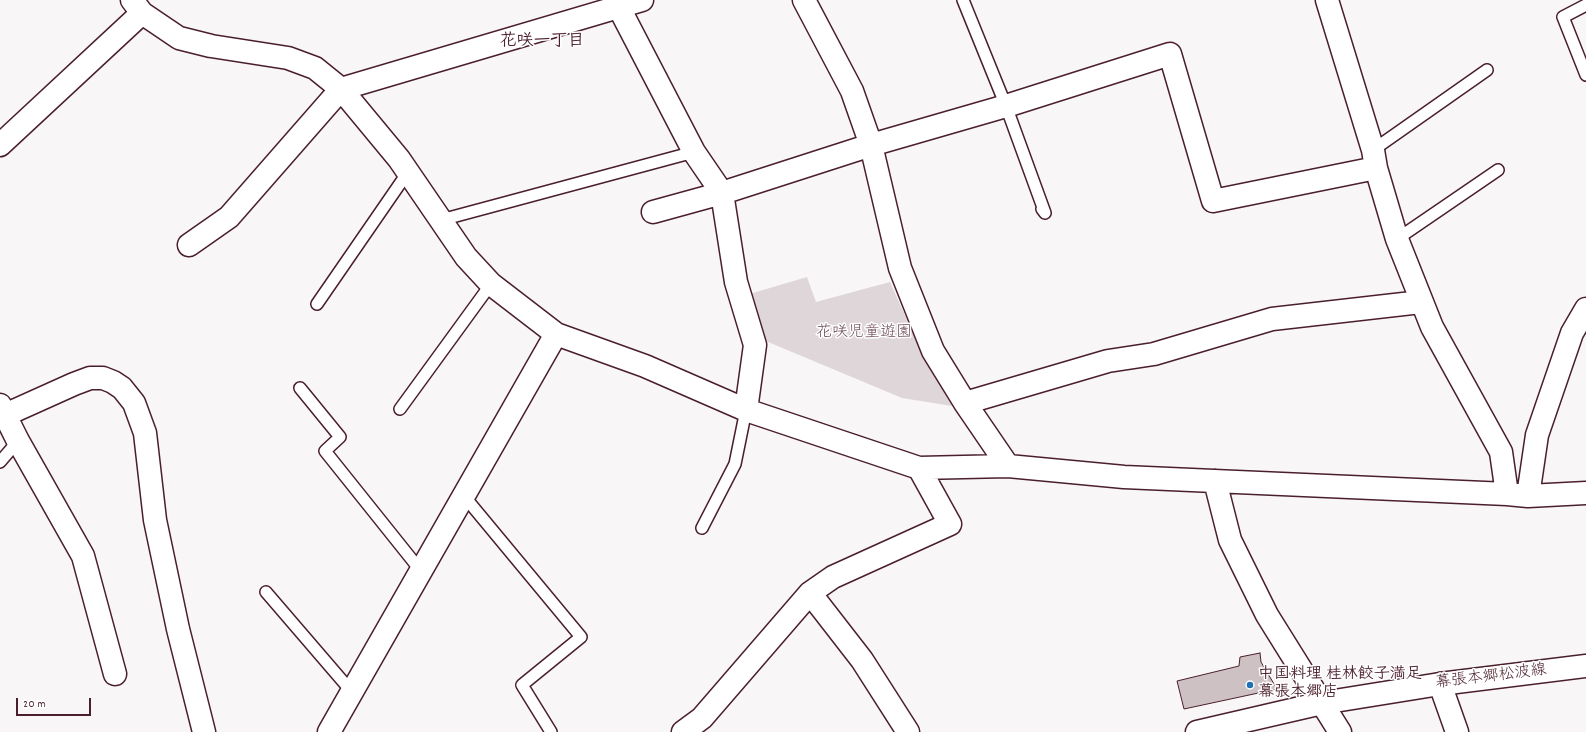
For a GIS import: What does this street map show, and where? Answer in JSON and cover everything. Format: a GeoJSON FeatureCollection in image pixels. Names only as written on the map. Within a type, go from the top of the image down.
{"type":"FeatureCollection","features":[{"type":"Feature","properties":{"kind":"street"},"geometry":{"type":"LineString","coordinates":[[190,245],[229,217],[341,89],[616,3],[642,0]]}},
{"type":"Feature","properties":{"kind":"street"},"geometry":{"type":"LineString","coordinates":[[804,0],[852,90],[871,145],[900,268],[933,351],[965,403],[1008,466]]}},
{"type":"Feature","properties":{"kind":"street"},"geometry":{"type":"LineString","coordinates":[[1327,0],[1397,238],[1421,302],[1432,327],[1501,452],[1518,495]]}},
{"type":"Feature","properties":{"kind":"street"},"geometry":{"type":"LineString","coordinates":[[616,3],[694,152],[722,193],[736,282],[755,345],[746,410]]}},
{"type":"Feature","properties":{"kind":"street"},"geometry":{"type":"LineString","coordinates":[[0,145],[137,7],[179,38],[211,46],[288,58],[314,68],[341,89],[408,172],[466,257],[491,284],[556,334],[645,366],[746,410],[919,468],[1008,466],[1124,477],[1518,495],[1586,493]]}},
{"type":"Feature","properties":{"kind":"street"},"geometry":{"type":"LineString","coordinates":[[653,212],[722,193],[871,145],[1006,106],[1170,54],[1213,201],[1375,159]]}},
{"type":"Feature","properties":{"kind":"street"},"geometry":{"type":"LineString","coordinates":[[965,403],[1108,361],[1154,354],[1272,319],[1421,302]]}},
{"type":"Feature","properties":{"kind":"street"},"geometry":{"type":"LineString","coordinates":[[1518,495],[1572,334],[1586,309]]}},
{"type":"Feature","properties":{"kind":"street"},"geometry":{"type":"LineString","coordinates":[[329,732],[556,334]]}},
{"type":"Feature","properties":{"kind":"street"},"geometry":{"type":"LineString","coordinates":[[115,674],[83,556],[2,410],[90,378],[103,378],[122,388],[134,404],[145,433],[155,520],[178,629],[204,732]]}},
{"type":"Feature","properties":{"kind":"street"},"geometry":{"type":"LineString","coordinates":[[683,732],[702,718],[810,593],[833,577],[950,524],[919,468]]}},
{"type":"Feature","properties":{"kind":"street"},"geometry":{"type":"LineString","coordinates":[[1215,481],[1230,540],[1312,706],[1340,732]]}},
{"type":"Feature","properties":{"kind":"street"},"geometry":{"type":"LineString","coordinates":[[810,593],[862,660],[908,732]]}},
{"type":"Feature","properties":{"kind":"street","name":"幕張本郷松波線"},"geometry":{"type":"LineString","coordinates":[[1197,732],[1312,706],[1440,684],[1586,666]]}},
{"type":"Feature","properties":{"kind":"street"},"geometry":{"type":"LineString","coordinates":[[1440,684],[1457,732]]}},
{"type":"Feature","properties":{"kind":"lane"},"geometry":{"type":"LineString","coordinates":[[963,0],[1006,106],[1045,213],[1042,209]]}},
{"type":"Feature","properties":{"kind":"lane"},"geometry":{"type":"LineString","coordinates":[[1586,5],[1563,17],[1586,75]]}},
{"type":"Feature","properties":{"kind":"lane"},"geometry":{"type":"LineString","coordinates":[[1375,159],[1487,70]]}},
{"type":"Feature","properties":{"kind":"lane"},"geometry":{"type":"LineString","coordinates":[[441,220],[694,152]]}},
{"type":"Feature","properties":{"kind":"lane"},"geometry":{"type":"LineString","coordinates":[[1397,238],[1498,170]]}},
{"type":"Feature","properties":{"kind":"lane"},"geometry":{"type":"LineString","coordinates":[[317,304],[408,172]]}},
{"type":"Feature","properties":{"kind":"lane"},"geometry":{"type":"LineString","coordinates":[[400,408],[491,284]]}},
{"type":"Feature","properties":{"kind":"lane"},"geometry":{"type":"LineString","coordinates":[[300,388],[340,437],[324,451],[421,571]]}},
{"type":"Feature","properties":{"kind":"lane"},"geometry":{"type":"LineString","coordinates":[[702,528],[734,464],[746,410]]}},
{"type":"Feature","properties":{"kind":"lane"},"geometry":{"type":"LineString","coordinates":[[0,462],[18,441]]}},
{"type":"Feature","properties":{"kind":"lane"},"geometry":{"type":"LineString","coordinates":[[464,496],[581,637],[522,685],[551,732]]}},
{"type":"Feature","properties":{"kind":"lane"},"geometry":{"type":"LineString","coordinates":[[266,592],[352,692]]}},
{"type":"Feature","properties":{"kind":"green space","name":"花咲児童遊園"},"geometry":{"type":"Polygon","coordinates":[[[807,277],[816,302],[890,282],[924,358],[952,406],[902,398],[761,339],[746,295],[807,277]]]}},
{"type":"Feature","properties":{"kind":"building"},"geometry":{"type":"Polygon","coordinates":[[[1260,653],[1261,662],[1277,689],[1184,709],[1177,681],[1239,666],[1240,657],[1260,653]]]}},
{"type":"Feature","properties":{"kind":"place","name":"中国料理 桂林餃子満足 幕張本郷店"},"geometry":{"type":"Point","coordinates":[1250,685]}},
{"type":"Feature","properties":{"kind":"district","name":"花咲一丁目"},"geometry":{"type":"Point","coordinates":[542,43]}}]}
